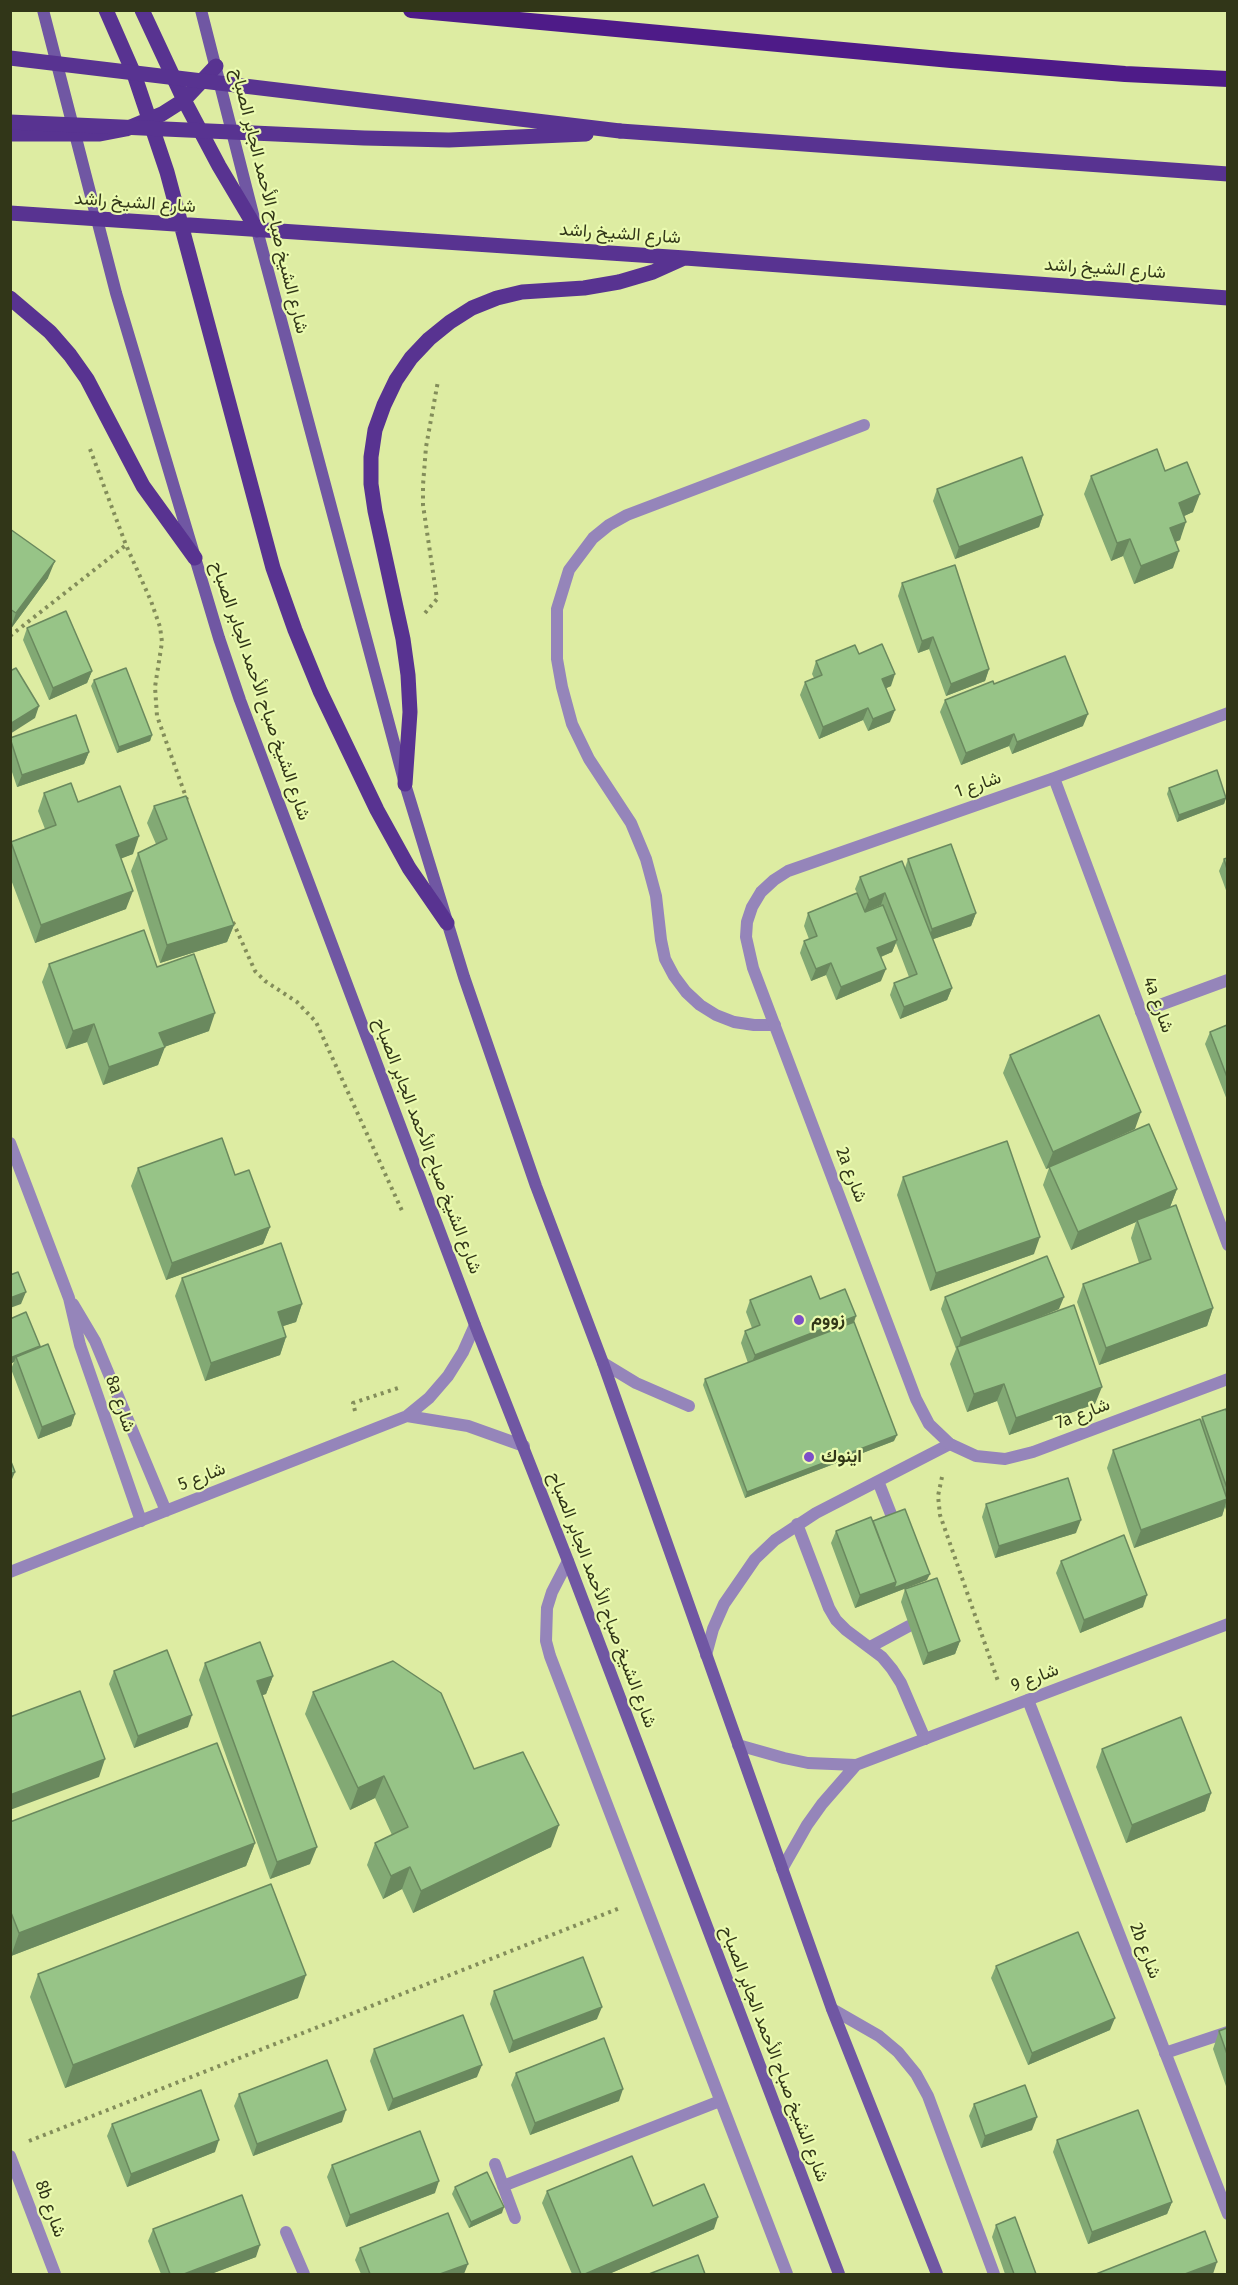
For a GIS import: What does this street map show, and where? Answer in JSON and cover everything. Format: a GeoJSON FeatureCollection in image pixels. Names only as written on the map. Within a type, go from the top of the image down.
{"type":"FeatureCollection","features":[{"type":"Feature","properties":{"kind":"highway"},"geometry":{"type":"LineString","coordinates":[[411,10],[951,60],[1125,74],[1227,79]]}},
{"type":"Feature","properties":{"kind":"main road","name":"شارع الشيخ صباح الأحمد الجابر الصباح"},"geometry":{"type":"LineString","coordinates":[[43,10],[116,293],[240,700],[475,1325],[524,1446],[839,2274]]}},
{"type":"Feature","properties":{"kind":"main road"},"geometry":{"type":"LineString","coordinates":[[106,10],[151,120],[182,225],[273,567],[295,630],[334,721],[377,810],[410,868],[447,922]]}},
{"type":"Feature","properties":{"kind":"main road"},"geometry":{"type":"LineString","coordinates":[[142,10],[184,100],[257,230]]}},
{"type":"Feature","properties":{"kind":"main road","name":"شارع الشيخ صباح الأحمد الجابر الصباح"},"geometry":{"type":"LineString","coordinates":[[201,10],[257,230],[405,784],[464,977],[536,1186],[603,1363],[832,2009],[937,2274]]}},
{"type":"Feature","properties":{"kind":"main road"},"geometry":{"type":"LineString","coordinates":[[10,58],[620,131],[1227,174]]}},
{"type":"Feature","properties":{"kind":"main road"},"geometry":{"type":"LineString","coordinates":[[10,134],[74,134],[126,129],[151,120],[184,100],[216,66]]}},
{"type":"Feature","properties":{"kind":"main road"},"geometry":{"type":"LineString","coordinates":[[10,122],[428,140],[535,138],[620,131]]}},
{"type":"Feature","properties":{"kind":"main road","name":"شارع الشيخ راشد"},"geometry":{"type":"LineString","coordinates":[[10,213],[685,258],[1227,298]]}},
{"type":"Feature","properties":{"kind":"main road"},"geometry":{"type":"LineString","coordinates":[[405,784],[410,712],[403,639],[371,484],[371,457],[375,430],[396,380],[411,358],[450,322],[472,308],[497,298],[522,292],[584,288],[619,282],[653,272],[685,258]]}},
{"type":"Feature","properties":{"kind":"main road"},"geometry":{"type":"LineString","coordinates":[[10,298],[51,332],[70,355],[87,379],[120,446],[143,486],[195,558]]}},
{"type":"Feature","properties":{"kind":"street"},"geometry":{"type":"LineString","coordinates":[[775,1025],[754,1026],[716,1015],[700,1005],[674,976],[661,940],[656,896],[646,859],[631,824],[589,759],[572,724],[557,659],[557,609],[569,570],[593,538],[609,525],[627,515],[864,425]]}},
{"type":"Feature","properties":{"kind":"street","name":"شارع 1"},"geometry":{"type":"LineString","coordinates":[[752,907],[761,892],[788,871],[1054,778],[1227,712]]}},
{"type":"Feature","properties":{"kind":"street","name":"4a شارع"},"geometry":{"type":"LineString","coordinates":[[1054,778],[1227,1245]]}},
{"type":"Feature","properties":{"kind":"street","name":"2a شارع"},"geometry":{"type":"LineString","coordinates":[[752,907],[747,922],[748,953],[916,1399],[929,1424],[950,1444]]}},
{"type":"Feature","properties":{"kind":"street"},"geometry":{"type":"LineString","coordinates":[[1141,1012],[1227,980]]}},
{"type":"Feature","properties":{"kind":"street","name":"8a شارع"},"geometry":{"type":"LineString","coordinates":[[10,1143],[69,1298],[80,1345],[141,1521]]}},
{"type":"Feature","properties":{"kind":"street","name":"8a شارع"},"geometry":{"type":"LineString","coordinates":[[69,1298],[95,1341],[166,1511]]}},
{"type":"Feature","properties":{"kind":"street","name":"شارع 5"},"geometry":{"type":"LineString","coordinates":[[10,1572],[407,1416],[429,1398],[448,1376],[464,1352],[475,1325]]}},
{"type":"Feature","properties":{"kind":"street"},"geometry":{"type":"LineString","coordinates":[[603,1363],[645,1387],[689,1406]]}},
{"type":"Feature","properties":{"kind":"street","name":"7a شارع"},"geometry":{"type":"LineString","coordinates":[[950,1444],[976,1456],[1005,1459],[1033,1452],[1227,1379]]}},
{"type":"Feature","properties":{"kind":"street"},"geometry":{"type":"LineString","coordinates":[[407,1416],[468,1426],[524,1446]]}},
{"type":"Feature","properties":{"kind":"street"},"geometry":{"type":"LineString","coordinates":[[706,1655],[713,1629],[724,1604],[755,1559],[780,1536],[797,1524],[950,1444]]}},
{"type":"Feature","properties":{"kind":"street"},"geometry":{"type":"LineString","coordinates":[[878,1481],[902,1543]]}},
{"type":"Feature","properties":{"kind":"street"},"geometry":{"type":"LineString","coordinates":[[797,1524],[836,1620],[870,1647],[892,1669],[901,1683],[925,1739]]}},
{"type":"Feature","properties":{"kind":"street"},"geometry":{"type":"LineString","coordinates":[[568,1561],[552,1592],[547,1608],[546,1641],[787,2274]]}},
{"type":"Feature","properties":{"kind":"street","name":"شارع 9"},"geometry":{"type":"LineString","coordinates":[[738,1746],[808,1762],[856,1765],[1227,1624]]}},
{"type":"Feature","properties":{"kind":"street"},"geometry":{"type":"LineString","coordinates":[[870,1647],[909,1626]]}},
{"type":"Feature","properties":{"kind":"street","name":"2b شارع"},"geometry":{"type":"LineString","coordinates":[[1028,1700],[1227,2214]]}},
{"type":"Feature","properties":{"kind":"street","name":"شارع 9"},"geometry":{"type":"LineString","coordinates":[[782,1869],[812,1818],[856,1765]]}},
{"type":"Feature","properties":{"kind":"street"},"geometry":{"type":"LineString","coordinates":[[832,2009],[879,2036],[898,2052],[916,2074],[928,2096],[994,2274]]}},
{"type":"Feature","properties":{"kind":"street"},"geometry":{"type":"LineString","coordinates":[[1165,2053],[1227,2032]]}},
{"type":"Feature","properties":{"kind":"street"},"geometry":{"type":"LineString","coordinates":[[503,2186],[720,2101]]}},
{"type":"Feature","properties":{"kind":"street","name":"8b شارع"},"geometry":{"type":"LineString","coordinates":[[10,2156],[15,2182],[55,2274]]}},
{"type":"Feature","properties":{"kind":"street"},"geometry":{"type":"LineString","coordinates":[[495,2164],[515,2218]]}},
{"type":"Feature","properties":{"kind":"street"},"geometry":{"type":"LineString","coordinates":[[286,2232],[304,2274]]}},
{"type":"Feature","properties":{"kind":"path"},"geometry":{"type":"LineString","coordinates":[[403,639],[437,599],[423,505],[423,485],[425,456],[438,381]]}},
{"type":"Feature","properties":{"kind":"path"},"geometry":{"type":"LineString","coordinates":[[87,441],[160,627],[162,642],[155,687],[157,716],[191,810]]}},
{"type":"Feature","properties":{"kind":"path"},"geometry":{"type":"LineString","coordinates":[[10,636],[126,545]]}},
{"type":"Feature","properties":{"kind":"path"},"geometry":{"type":"LineString","coordinates":[[232,920],[255,971],[265,981],[297,1002],[316,1022],[404,1217]]}},
{"type":"Feature","properties":{"kind":"path"},"geometry":{"type":"LineString","coordinates":[[363,1434],[353,1403],[402,1386]]}},
{"type":"Feature","properties":{"kind":"path"},"geometry":{"type":"LineString","coordinates":[[950,1444],[938,1496],[940,1515],[1007,1708]]}},
{"type":"Feature","properties":{"kind":"path"},"geometry":{"type":"LineString","coordinates":[[22,2144],[643,1899]]}},
{"type":"Feature","properties":{"kind":"building"},"geometry":{"type":"Polygon","coordinates":[[[1157,449],[1165,471],[1187,462],[1200,494],[1179,503],[1186,522],[1170,528],[1179,551],[1141,566],[1130,539],[1117,543],[1091,476],[1157,449]]]}},
{"type":"Feature","properties":{"kind":"building"},"geometry":{"type":"Polygon","coordinates":[[[1022,457],[1043,515],[959,547],[937,489],[1022,457]]]}},
{"type":"Feature","properties":{"kind":"building"},"geometry":{"type":"Polygon","coordinates":[[[10,529],[55,561],[16,613],[10,609],[10,529]]]}},
{"type":"Feature","properties":{"kind":"building"},"geometry":{"type":"Polygon","coordinates":[[[955,565],[989,669],[951,684],[933,637],[922,641],[902,583],[955,565]]]}},
{"type":"Feature","properties":{"kind":"building"},"geometry":{"type":"Polygon","coordinates":[[[66,611],[92,671],[53,688],[27,628],[66,611]]]}},
{"type":"Feature","properties":{"kind":"building"},"geometry":{"type":"Polygon","coordinates":[[[882,644],[895,674],[882,679],[895,710],[873,719],[868,708],[823,727],[805,682],[822,675],[816,661],[855,645],[859,654],[882,644]]]}},
{"type":"Feature","properties":{"kind":"building"},"geometry":{"type":"Polygon","coordinates":[[[1065,656],[1088,714],[1017,742],[1014,734],[966,753],[945,700],[993,681],[994,684],[1065,656]]]}},
{"type":"Feature","properties":{"kind":"building"},"geometry":{"type":"Polygon","coordinates":[[[16,668],[39,706],[10,724],[10,671],[16,668]]]}},
{"type":"Feature","properties":{"kind":"building"},"geometry":{"type":"Polygon","coordinates":[[[126,668],[152,735],[119,747],[94,680],[126,668]]]}},
{"type":"Feature","properties":{"kind":"building"},"geometry":{"type":"Polygon","coordinates":[[[76,715],[89,752],[22,775],[10,738],[76,715]]]}},
{"type":"Feature","properties":{"kind":"building"},"geometry":{"type":"Polygon","coordinates":[[[1217,770],[1226,798],[1179,815],[1169,788],[1217,770]]]}},
{"type":"Feature","properties":{"kind":"building"},"geometry":{"type":"Polygon","coordinates":[[[71,783],[78,802],[120,786],[139,836],[116,845],[133,891],[41,925],[11,842],[56,825],[44,793],[71,783]]]}},
{"type":"Feature","properties":{"kind":"building"},"geometry":{"type":"Polygon","coordinates":[[[186,796],[234,925],[167,945],[138,853],[167,839],[154,806],[186,796]]]}},
{"type":"Feature","properties":{"kind":"building"},"geometry":{"type":"Polygon","coordinates":[[[951,844],[976,913],[932,929],[908,859],[951,844]]]}},
{"type":"Feature","properties":{"kind":"building"},"geometry":{"type":"Polygon","coordinates":[[[902,861],[952,988],[904,1007],[894,983],[917,974],[885,893],[869,900],[860,877],[902,861]]]}},
{"type":"Feature","properties":{"kind":"building"},"geometry":{"type":"Polygon","coordinates":[[[857,893],[865,912],[883,905],[897,940],[877,948],[886,969],[841,987],[831,963],[816,969],[804,941],[817,936],[808,913],[857,893]]]}},
{"type":"Feature","properties":{"kind":"building"},"geometry":{"type":"Polygon","coordinates":[[[144,930],[157,967],[194,954],[215,1013],[159,1033],[165,1047],[109,1067],[94,1024],[73,1031],[49,964],[144,930]]]}},
{"type":"Feature","properties":{"kind":"building"},"geometry":{"type":"Polygon","coordinates":[[[1099,1015],[1141,1112],[1053,1152],[1010,1055],[1099,1015]]]}},
{"type":"Feature","properties":{"kind":"building"},"geometry":{"type":"Polygon","coordinates":[[[1227,1025],[1227,1077],[1210,1032],[1227,1025]]]}},
{"type":"Feature","properties":{"kind":"building"},"geometry":{"type":"Polygon","coordinates":[[[1149,1124],[1177,1189],[1078,1232],[1049,1167],[1149,1124]]]}},
{"type":"Feature","properties":{"kind":"building"},"geometry":{"type":"Polygon","coordinates":[[[222,1138],[235,1175],[249,1170],[270,1227],[172,1263],[138,1168],[222,1138]]]}},
{"type":"Feature","properties":{"kind":"building"},"geometry":{"type":"Polygon","coordinates":[[[1007,1141],[1040,1237],[936,1273],[903,1177],[1007,1141]]]}},
{"type":"Feature","properties":{"kind":"building"},"geometry":{"type":"Polygon","coordinates":[[[1176,1205],[1213,1308],[1106,1348],[1083,1284],[1151,1259],[1137,1220],[1176,1205]]]}},
{"type":"Feature","properties":{"kind":"building"},"geometry":{"type":"Polygon","coordinates":[[[281,1243],[302,1304],[278,1312],[286,1337],[211,1363],[182,1278],[281,1243]]]}},
{"type":"Feature","properties":{"kind":"building"},"geometry":{"type":"Polygon","coordinates":[[[1047,1256],[1064,1297],[961,1338],[945,1297],[1047,1256]]]}},
{"type":"Feature","properties":{"kind":"building"},"geometry":{"type":"Polygon","coordinates":[[[18,1272],[26,1292],[10,1298],[10,1275],[18,1272]]]}},
{"type":"Feature","properties":{"kind":"building","name":"زووم"},"geometry":{"type":"Polygon","coordinates":[[[811,1276],[820,1299],[845,1289],[856,1316],[755,1355],[745,1331],[760,1325],[750,1300],[811,1276]]]}},
{"type":"Feature","properties":{"kind":"building"},"geometry":{"type":"Polygon","coordinates":[[[1074,1305],[1102,1387],[1016,1418],[1004,1384],[974,1394],[957,1347],[1074,1305]]]}},
{"type":"Feature","properties":{"kind":"building"},"geometry":{"type":"Polygon","coordinates":[[[26,1312],[40,1346],[10,1358],[10,1319],[26,1312]]]}},
{"type":"Feature","properties":{"kind":"building"},"geometry":{"type":"Polygon","coordinates":[[[854,1322],[897,1435],[747,1492],[705,1379],[854,1322]]]}},
{"type":"Feature","properties":{"kind":"building"},"geometry":{"type":"Polygon","coordinates":[[[48,1344],[75,1414],[42,1427],[16,1357],[48,1344]]]}},
{"type":"Feature","properties":{"kind":"building"},"geometry":{"type":"Polygon","coordinates":[[[1226,1409],[1227,1413],[1227,1488],[1202,1417],[1226,1409]]]}},
{"type":"Feature","properties":{"kind":"building"},"geometry":{"type":"Polygon","coordinates":[[[1200,1419],[1227,1499],[1141,1530],[1113,1450],[1200,1419]]]}},
{"type":"Feature","properties":{"kind":"building"},"geometry":{"type":"Polygon","coordinates":[[[10,1459],[15,1472],[10,1474],[10,1459]]]}},
{"type":"Feature","properties":{"kind":"building"},"geometry":{"type":"Polygon","coordinates":[[[1068,1478],[1081,1520],[999,1546],[986,1504],[1068,1478]]]}},
{"type":"Feature","properties":{"kind":"building"},"geometry":{"type":"Polygon","coordinates":[[[905,1509],[930,1574],[894,1588],[896,1582],[873,1521],[905,1509]]]}},
{"type":"Feature","properties":{"kind":"building"},"geometry":{"type":"Polygon","coordinates":[[[871,1517],[896,1582],[860,1595],[836,1531],[871,1517]]]}},
{"type":"Feature","properties":{"kind":"building"},"geometry":{"type":"Polygon","coordinates":[[[1124,1535],[1147,1595],[1084,1620],[1061,1561],[1124,1535]]]}},
{"type":"Feature","properties":{"kind":"building"},"geometry":{"type":"Polygon","coordinates":[[[937,1578],[960,1641],[928,1653],[905,1589],[937,1578]]]}},
{"type":"Feature","properties":{"kind":"building"},"geometry":{"type":"Polygon","coordinates":[[[260,1642],[273,1676],[257,1681],[317,1847],[277,1862],[205,1663],[260,1642]]]}},
{"type":"Feature","properties":{"kind":"building"},"geometry":{"type":"Polygon","coordinates":[[[167,1650],[192,1715],[138,1736],[114,1671],[167,1650]]]}},
{"type":"Feature","properties":{"kind":"building"},"geometry":{"type":"Polygon","coordinates":[[[393,1661],[441,1693],[474,1769],[523,1752],[559,1825],[421,1891],[410,1867],[391,1876],[375,1843],[408,1827],[384,1776],[358,1788],[313,1692],[393,1661]]]}},
{"type":"Feature","properties":{"kind":"building"},"geometry":{"type":"Polygon","coordinates":[[[80,1691],[105,1759],[10,1795],[10,1717],[80,1691]]]}},
{"type":"Feature","properties":{"kind":"building"},"geometry":{"type":"Polygon","coordinates":[[[1181,1717],[1211,1793],[1132,1825],[1102,1749],[1181,1717]]]}},
{"type":"Feature","properties":{"kind":"building"},"geometry":{"type":"Polygon","coordinates":[[[217,1743],[255,1843],[19,1933],[10,1910],[10,1822],[217,1743]]]}},
{"type":"Feature","properties":{"kind":"building"},"geometry":{"type":"Polygon","coordinates":[[[271,1884],[306,1975],[73,2065],[38,1974],[271,1884]]]}},
{"type":"Feature","properties":{"kind":"building"},"geometry":{"type":"Polygon","coordinates":[[[1078,1932],[1115,2018],[1032,2053],[996,1966],[1078,1932]]]}},
{"type":"Feature","properties":{"kind":"building"},"geometry":{"type":"Polygon","coordinates":[[[583,1957],[602,2007],[513,2041],[494,1991],[583,1957]]]}},
{"type":"Feature","properties":{"kind":"building"},"geometry":{"type":"Polygon","coordinates":[[[463,2015],[482,2065],[393,2099],[374,2049],[463,2015]]]}},
{"type":"Feature","properties":{"kind":"building"},"geometry":{"type":"Polygon","coordinates":[[[1227,2028],[1227,2054],[1219,2031],[1227,2028]]]}},
{"type":"Feature","properties":{"kind":"building"},"geometry":{"type":"Polygon","coordinates":[[[604,2038],[623,2089],[535,2123],[516,2073],[604,2038]]]}},
{"type":"Feature","properties":{"kind":"building"},"geometry":{"type":"Polygon","coordinates":[[[327,2060],[346,2110],[257,2144],[239,2094],[327,2060]]]}},
{"type":"Feature","properties":{"kind":"building"},"geometry":{"type":"Polygon","coordinates":[[[1025,2085],[1037,2117],[985,2136],[974,2104],[1025,2085]]]}},
{"type":"Feature","properties":{"kind":"building"},"geometry":{"type":"Polygon","coordinates":[[[201,2090],[219,2140],[131,2174],[112,2124],[201,2090]]]}},
{"type":"Feature","properties":{"kind":"building"},"geometry":{"type":"Polygon","coordinates":[[[1138,2110],[1172,2202],[1092,2232],[1057,2140],[1138,2110]]]}},
{"type":"Feature","properties":{"kind":"building"},"geometry":{"type":"Polygon","coordinates":[[[420,2131],[439,2181],[350,2215],[332,2165],[420,2131]]]}},
{"type":"Feature","properties":{"kind":"building"},"geometry":{"type":"Polygon","coordinates":[[[632,2156],[653,2206],[704,2184],[718,2217],[581,2274],[547,2191],[632,2156]]]}},
{"type":"Feature","properties":{"kind":"building"},"geometry":{"type":"Polygon","coordinates":[[[487,2172],[504,2207],[471,2222],[455,2187],[487,2172]]]}},
{"type":"Feature","properties":{"kind":"building"},"geometry":{"type":"Polygon","coordinates":[[[242,2195],[260,2245],[184,2274],[170,2274],[153,2229],[242,2195]]]}},
{"type":"Feature","properties":{"kind":"building"},"geometry":{"type":"Polygon","coordinates":[[[448,2213],[468,2264],[440,2274],[370,2274],[360,2248],[448,2213]]]}},
{"type":"Feature","properties":{"kind":"building"},"geometry":{"type":"Polygon","coordinates":[[[1015,2217],[1036,2274],[1014,2274],[996,2225],[1015,2217]]]}},
{"type":"Feature","properties":{"kind":"building"},"geometry":{"type":"Polygon","coordinates":[[[1205,2231],[1217,2262],[1185,2274],[1096,2274],[1205,2231]]]}},
{"type":"Feature","properties":{"kind":"building"},"geometry":{"type":"Polygon","coordinates":[[[698,2255],[705,2274],[649,2274],[698,2255]]]}},
{"type":"Feature","properties":{"kind":"place","name":"زووم"},"geometry":{"type":"Point","coordinates":[799,1320]}},
{"type":"Feature","properties":{"kind":"place","name":"اينوك"},"geometry":{"type":"Point","coordinates":[809,1457]}}]}
